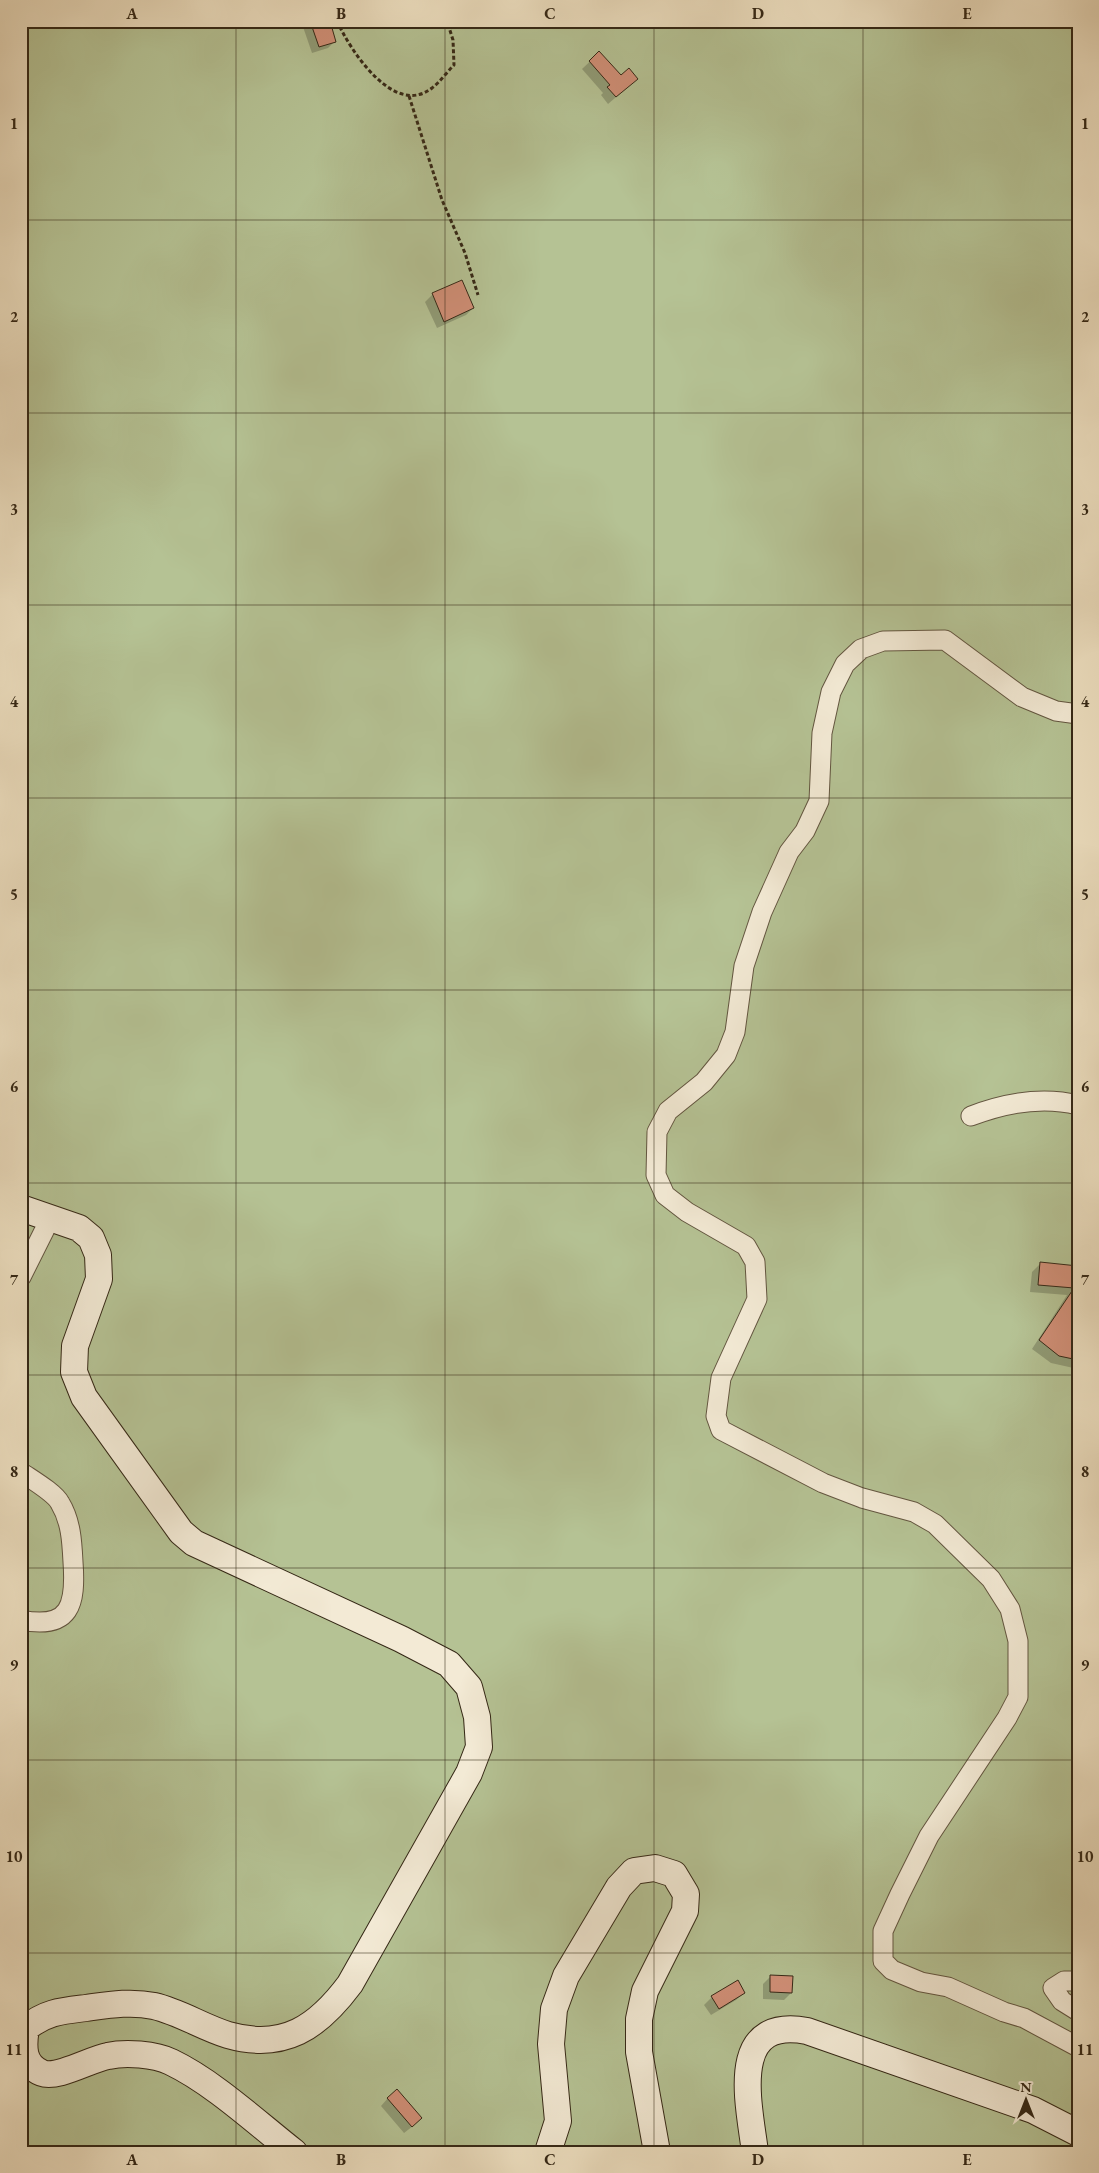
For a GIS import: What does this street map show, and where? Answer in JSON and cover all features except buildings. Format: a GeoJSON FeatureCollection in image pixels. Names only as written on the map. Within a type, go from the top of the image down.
{"type":"FeatureCollection","features":[{"type":"Feature","properties":{"kind":"street"},"geometry":{"type":"LineString","coordinates":[[1078,714],[1056,711],[1022,697],[945,640],[882,641],[861,649],[845,664],[831,692],[822,733],[819,801],[805,831],[790,852],[762,912],[744,966],[735,1032],[726,1055],[704,1082],[668,1111],[657,1132],[656,1175],[665,1196],[687,1212],[746,1246],[755,1262],[757,1299],[721,1378],[716,1416],[721,1430],[823,1483],[862,1498],[914,1512],[935,1524],[991,1578],[1010,1609],[1018,1640],[1018,1696],[1007,1718],[929,1836],[882,1931],[882,1960],[892,1970],[921,1982],[948,1987],[1004,2012],[1024,2018],[1078,2047]]}},
{"type":"Feature","properties":{"kind":"street"},"geometry":{"type":"LineString","coordinates":[[971,1116],[999,1105],[1008,1104],[1061,1101],[1078,1105]]}},
{"type":"Feature","properties":{"kind":"street"},"geometry":{"type":"LineString","coordinates":[[21,1208],[50,1220],[79,1228],[91,1238],[98,1255],[99,1279],[75,1346],[74,1372],[84,1398],[181,1532],[194,1543],[449,1664],[470,1687],[477,1717],[479,1747],[469,1773],[350,1984],[332,2009],[306,2028],[282,2038],[252,2040],[226,2034],[179,2013],[151,2005],[122,2003],[30,2017],[22,2048],[32,2074],[56,2074],[109,2056],[141,2056],[169,2061],[194,2075],[294,2152]]}},
{"type":"Feature","properties":{"kind":"street"},"geometry":{"type":"LineString","coordinates":[[21,1276],[50,1220]]}},
{"type":"Feature","properties":{"kind":"street"},"geometry":{"type":"LineString","coordinates":[[21,1472],[60,1501],[71,1532],[75,1590],[71,1606],[56,1620],[38,1624],[21,1620]]}},
{"type":"Feature","properties":{"kind":"street"},"geometry":{"type":"LineString","coordinates":[[548,2152],[558,2121],[551,2044],[554,2009],[566,1976],[619,1887],[634,1871],[655,1868],[674,1874],[686,1894],[685,1911],[645,1991],[639,2019],[639,2052],[657,2152]]}},
{"type":"Feature","properties":{"kind":"street"},"geometry":{"type":"LineString","coordinates":[[1078,1981],[1064,1981],[1053,1988],[1062,2001],[1078,2011]]}},
{"type":"Feature","properties":{"kind":"street"},"geometry":{"type":"LineString","coordinates":[[755,2152],[747,2086],[748,2064],[756,2045],[772,2032],[789,2028],[807,2031],[1033,2110],[1078,2133]]}},
{"type":"Feature","properties":{"kind":"path"},"geometry":{"type":"LineString","coordinates":[[337,21],[347,42],[369,70],[388,89],[408,96],[431,89],[454,65],[453,40],[447,21]]}},
{"type":"Feature","properties":{"kind":"path"},"geometry":{"type":"LineString","coordinates":[[408,96],[442,200],[465,253],[478,295]]}},
{"type":"Feature","properties":{"kind":"green space"},"geometry":{"type":"Polygon","coordinates":[[[21,21],[1078,21],[1078,2152],[21,2152],[21,21]]]}}]}
